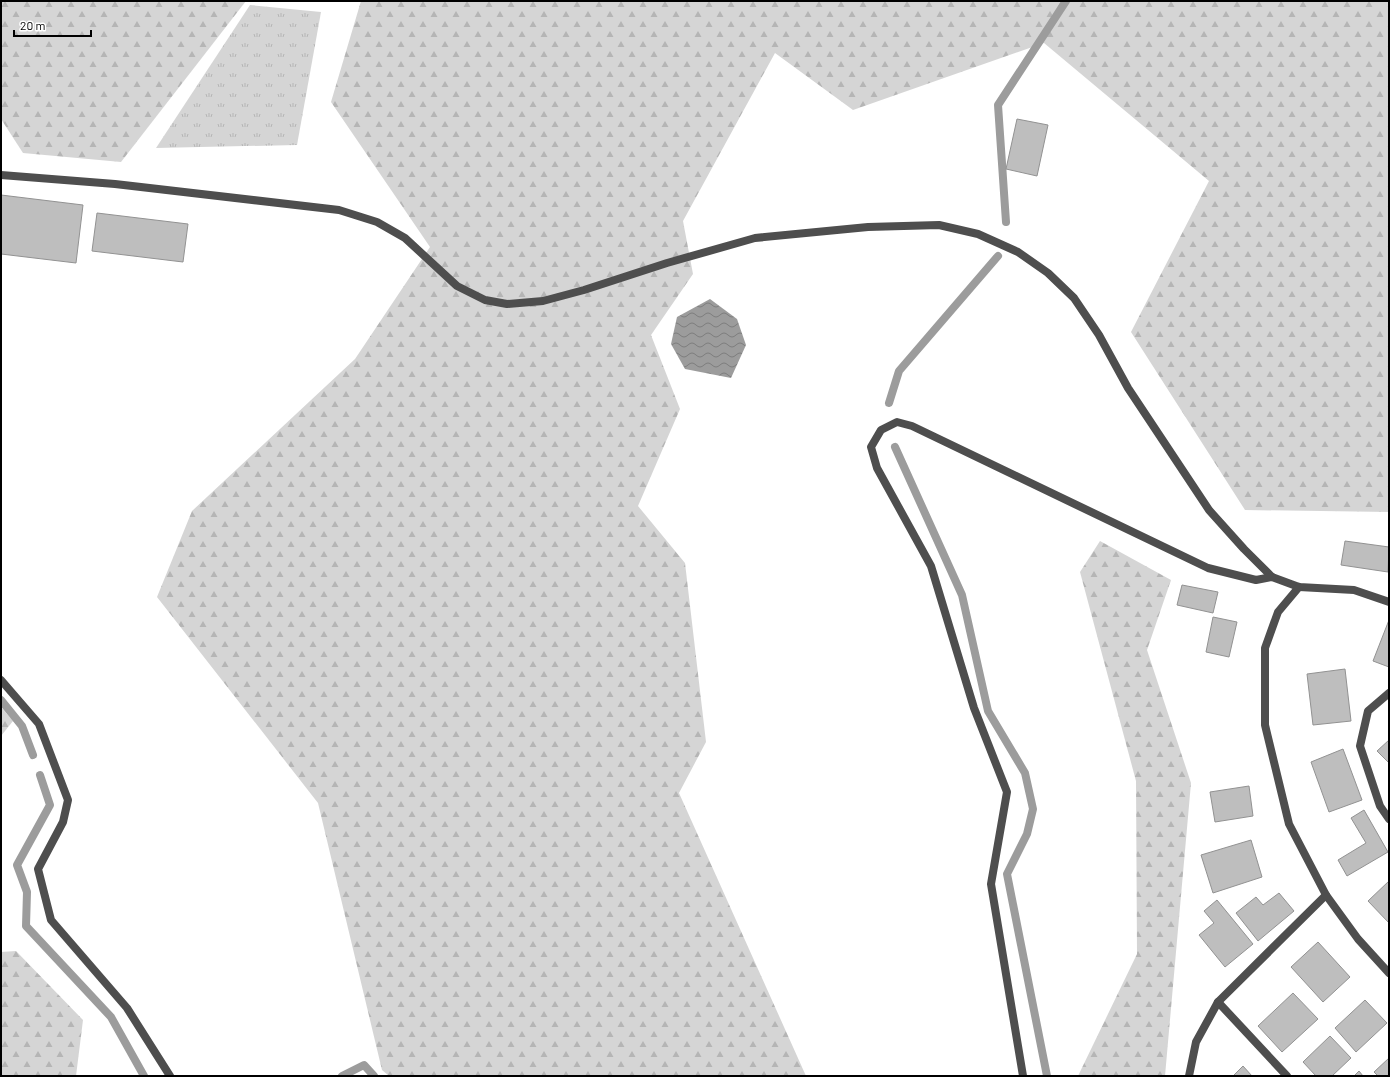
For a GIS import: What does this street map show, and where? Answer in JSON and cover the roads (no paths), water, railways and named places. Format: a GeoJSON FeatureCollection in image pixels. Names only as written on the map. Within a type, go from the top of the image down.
{"type":"FeatureCollection","features":[{"type":"Feature","properties":{"kind":"street"},"geometry":{"type":"LineString","coordinates":[[1,175],[115,184],[339,210],[377,222],[405,238],[457,286],[485,300],[507,304],[543,301],[755,238],[868,227],[939,225],[978,234],[1018,252],[1048,272],[1074,298],[1099,335],[1128,388],[1209,510],[1244,549],[1272,577],[1299,587],[1354,590],[1389,602]]}},
{"type":"Feature","properties":{"kind":"street"},"geometry":{"type":"LineString","coordinates":[[1023,1076],[991,884],[1007,792],[974,708],[931,566],[877,468],[871,448],[881,430],[897,422],[912,426],[1208,568],[1256,580],[1272,577]]}},
{"type":"Feature","properties":{"kind":"street"},"geometry":{"type":"LineString","coordinates":[[1299,587],[1278,612],[1265,648],[1266,725],[1289,824],[1326,895],[1358,939],[1389,973]]}},
{"type":"Feature","properties":{"kind":"street"},"geometry":{"type":"LineString","coordinates":[[1,680],[39,724],[68,800],[63,822],[38,869],[51,920],[127,1008],[170,1076]]}},
{"type":"Feature","properties":{"kind":"street"},"geometry":{"type":"LineString","coordinates":[[1389,693],[1368,711],[1360,746],[1380,806],[1389,819]]}},
{"type":"Feature","properties":{"kind":"street"},"geometry":{"type":"LineString","coordinates":[[1189,1076],[1196,1042],[1218,1002],[1326,895]]}},
{"type":"Feature","properties":{"kind":"street"},"geometry":{"type":"LineString","coordinates":[[1218,1002],[1287,1076]]}},
{"type":"Feature","properties":{"kind":"water"},"geometry":{"type":"Polygon","coordinates":[[[710,299],[737,319],[746,345],[731,378],[685,369],[671,344],[677,317],[710,299]]]}},
{"type":"Feature","properties":{"kind":"waterway"},"geometry":{"type":"LineString","coordinates":[[1006,222],[998,105],[1066,1]]}},
{"type":"Feature","properties":{"kind":"waterway"},"geometry":{"type":"LineString","coordinates":[[889,403],[899,371],[998,256]]}},
{"type":"Feature","properties":{"kind":"waterway"},"geometry":{"type":"LineString","coordinates":[[895,447],[962,595],[988,711],[1025,773],[1033,809],[1027,834],[1007,874],[1047,1076]]}},
{"type":"Feature","properties":{"kind":"waterway"},"geometry":{"type":"LineString","coordinates":[[1,700],[22,726],[33,755]]}},
{"type":"Feature","properties":{"kind":"waterway"},"geometry":{"type":"LineString","coordinates":[[40,775],[50,805],[17,865],[27,892],[26,926],[111,1017],[144,1076]]}},
{"type":"Feature","properties":{"kind":"waterway"},"geometry":{"type":"LineString","coordinates":[[342,1076],[364,1065],[374,1076]]}}]}
